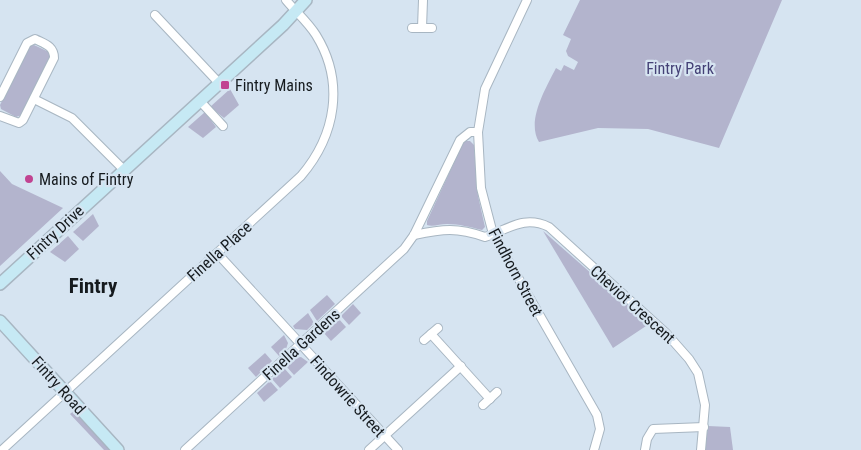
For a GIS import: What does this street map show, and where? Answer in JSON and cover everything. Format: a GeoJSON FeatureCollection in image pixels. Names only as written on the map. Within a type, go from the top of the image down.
{"type":"FeatureCollection","features":[{"type":"Feature","properties":{"kind":"street","name":"Finella Place"},"geometry":{"type":"LineString","coordinates":[[2,450],[301,176],[322,148],[328,132],[334,89],[329,62],[315,34],[286,0]]}},
{"type":"Feature","properties":{"kind":"street","name":"Fintry Drive"},"geometry":{"type":"LineString","coordinates":[[0,284],[200,101],[306,0]]}},
{"type":"Feature","properties":{"kind":"street"},"geometry":{"type":"LineString","coordinates":[[422,28],[423,0]]}},
{"type":"Feature","properties":{"kind":"street","name":"Findhorn Street"},"geometry":{"type":"LineString","coordinates":[[527,0],[485,89],[478,132],[481,188],[493,234],[597,415],[600,429],[594,450]]}},
{"type":"Feature","properties":{"kind":"street"},"geometry":{"type":"LineString","coordinates":[[155,15],[219,83]]}},
{"type":"Feature","properties":{"kind":"street"},"geometry":{"type":"LineString","coordinates":[[412,28],[432,28]]}},
{"type":"Feature","properties":{"kind":"street"},"geometry":{"type":"LineString","coordinates":[[0,97],[27,44],[35,39],[50,46],[54,51],[54,58],[34,100],[19,124],[0,116]]}},
{"type":"Feature","properties":{"kind":"street"},"geometry":{"type":"LineString","coordinates":[[34,100],[72,118],[124,170]]}},
{"type":"Feature","properties":{"kind":"street"},"geometry":{"type":"LineString","coordinates":[[200,101],[223,126]]}},
{"type":"Feature","properties":{"kind":"street","name":"Finella Gardens"},"geometry":{"type":"LineString","coordinates":[[185,450],[387,266],[414,235],[460,140],[470,132],[478,132]]}},
{"type":"Feature","properties":{"kind":"street","name":"Cheviot Crescent"},"geometry":{"type":"LineString","coordinates":[[493,234],[526,221],[538,222],[549,227],[679,345],[698,373],[705,405],[701,450]]}},
{"type":"Feature","properties":{"kind":"street"},"geometry":{"type":"LineString","coordinates":[[414,235],[446,229],[465,230],[485,237],[493,234]]}},
{"type":"Feature","properties":{"kind":"street","name":"Findowrie Street"},"geometry":{"type":"LineString","coordinates":[[217,253],[398,450]]}},
{"type":"Feature","properties":{"kind":"street","name":"Fintry Road"},"geometry":{"type":"LineString","coordinates":[[0,321],[118,450]]}},
{"type":"Feature","properties":{"kind":"street"},"geometry":{"type":"LineString","coordinates":[[424,340],[438,328]]}},
{"type":"Feature","properties":{"kind":"street"},"geometry":{"type":"LineString","coordinates":[[431,334],[490,398]]}},
{"type":"Feature","properties":{"kind":"street"},"geometry":{"type":"LineString","coordinates":[[369,450],[461,366]]}},
{"type":"Feature","properties":{"kind":"street"},"geometry":{"type":"LineString","coordinates":[[483,405],[497,392]]}},
{"type":"Feature","properties":{"kind":"street"},"geometry":{"type":"LineString","coordinates":[[645,450],[647,438],[653,429],[704,427]]}},
{"type":"Feature","properties":{"kind":"green space","name":"Fintry Park"},"geometry":{"type":"Polygon","coordinates":[[[580,0],[782,0],[719,148],[648,129],[598,128],[539,142],[536,134],[536,115],[547,85],[556,68],[561,71],[564,65],[574,70],[578,62],[568,56],[566,51],[571,39],[563,35],[580,0]]]}},
{"type":"Feature","properties":{"kind":"green space"},"geometry":{"type":"Polygon","coordinates":[[[34,45],[49,52],[50,57],[22,115],[16,117],[1,109],[0,105],[30,46],[34,45]]]}},
{"type":"Feature","properties":{"kind":"green space"},"geometry":{"type":"Polygon","coordinates":[[[230,89],[239,105],[224,118],[210,107],[230,89]]]}},
{"type":"Feature","properties":{"kind":"green space"},"geometry":{"type":"Polygon","coordinates":[[[205,112],[216,127],[203,138],[188,127],[205,112]]]}},
{"type":"Feature","properties":{"kind":"green space"},"geometry":{"type":"Polygon","coordinates":[[[464,141],[470,141],[474,145],[478,196],[485,227],[482,230],[456,225],[427,225],[427,221],[464,141]]]}},
{"type":"Feature","properties":{"kind":"green space"},"geometry":{"type":"Polygon","coordinates":[[[0,171],[12,184],[63,208],[0,266],[0,171]]]}},
{"type":"Feature","properties":{"kind":"green space"},"geometry":{"type":"Polygon","coordinates":[[[93,214],[99,226],[83,241],[73,232],[93,214]]]}},
{"type":"Feature","properties":{"kind":"green space"},"geometry":{"type":"Polygon","coordinates":[[[543,231],[649,324],[613,348],[543,231]]]}},
{"type":"Feature","properties":{"kind":"green space"},"geometry":{"type":"Polygon","coordinates":[[[68,236],[79,249],[65,262],[50,252],[68,236]]]}},
{"type":"Feature","properties":{"kind":"green space"},"geometry":{"type":"Polygon","coordinates":[[[327,295],[335,304],[317,321],[310,310],[327,295]]]}},
{"type":"Feature","properties":{"kind":"green space"},"geometry":{"type":"Polygon","coordinates":[[[353,304],[361,313],[349,325],[341,316],[353,304]]]}},
{"type":"Feature","properties":{"kind":"green space"},"geometry":{"type":"Polygon","coordinates":[[[308,313],[314,323],[307,330],[295,329],[293,326],[308,313]]]}},
{"type":"Feature","properties":{"kind":"green space"},"geometry":{"type":"Polygon","coordinates":[[[338,318],[346,327],[331,341],[323,332],[338,318]]]}},
{"type":"Feature","properties":{"kind":"green space"},"geometry":{"type":"Polygon","coordinates":[[[284,335],[288,343],[286,349],[279,356],[271,347],[284,335]]]}},
{"type":"Feature","properties":{"kind":"green space"},"geometry":{"type":"Polygon","coordinates":[[[265,353],[272,361],[256,377],[248,368],[265,353]]]}},
{"type":"Feature","properties":{"kind":"green space"},"geometry":{"type":"Polygon","coordinates":[[[301,357],[308,362],[294,375],[286,366],[295,358],[301,357]]]}},
{"type":"Feature","properties":{"kind":"green space"},"geometry":{"type":"Polygon","coordinates":[[[284,368],[292,377],[280,388],[272,379],[284,368]]]}},
{"type":"Feature","properties":{"kind":"green space"},"geometry":{"type":"Polygon","coordinates":[[[270,381],[278,390],[264,402],[257,393],[270,381]]]}},
{"type":"Feature","properties":{"kind":"green space"},"geometry":{"type":"Polygon","coordinates":[[[75,410],[111,450],[104,450],[70,414],[75,410]]]}},
{"type":"Feature","properties":{"kind":"green space"},"geometry":{"type":"Polygon","coordinates":[[[708,426],[730,427],[733,450],[705,450],[708,426]]]}},
{"type":"Feature","properties":{"kind":"place","name":"Fintry Mains"},"geometry":{"type":"Point","coordinates":[225,85]}},
{"type":"Feature","properties":{"kind":"place","name":"Mains of Fintry"},"geometry":{"type":"Point","coordinates":[29,179]}},
{"type":"Feature","properties":{"kind":"district","name":"Fintry"},"geometry":{"type":"Point","coordinates":[93,286]}}]}
